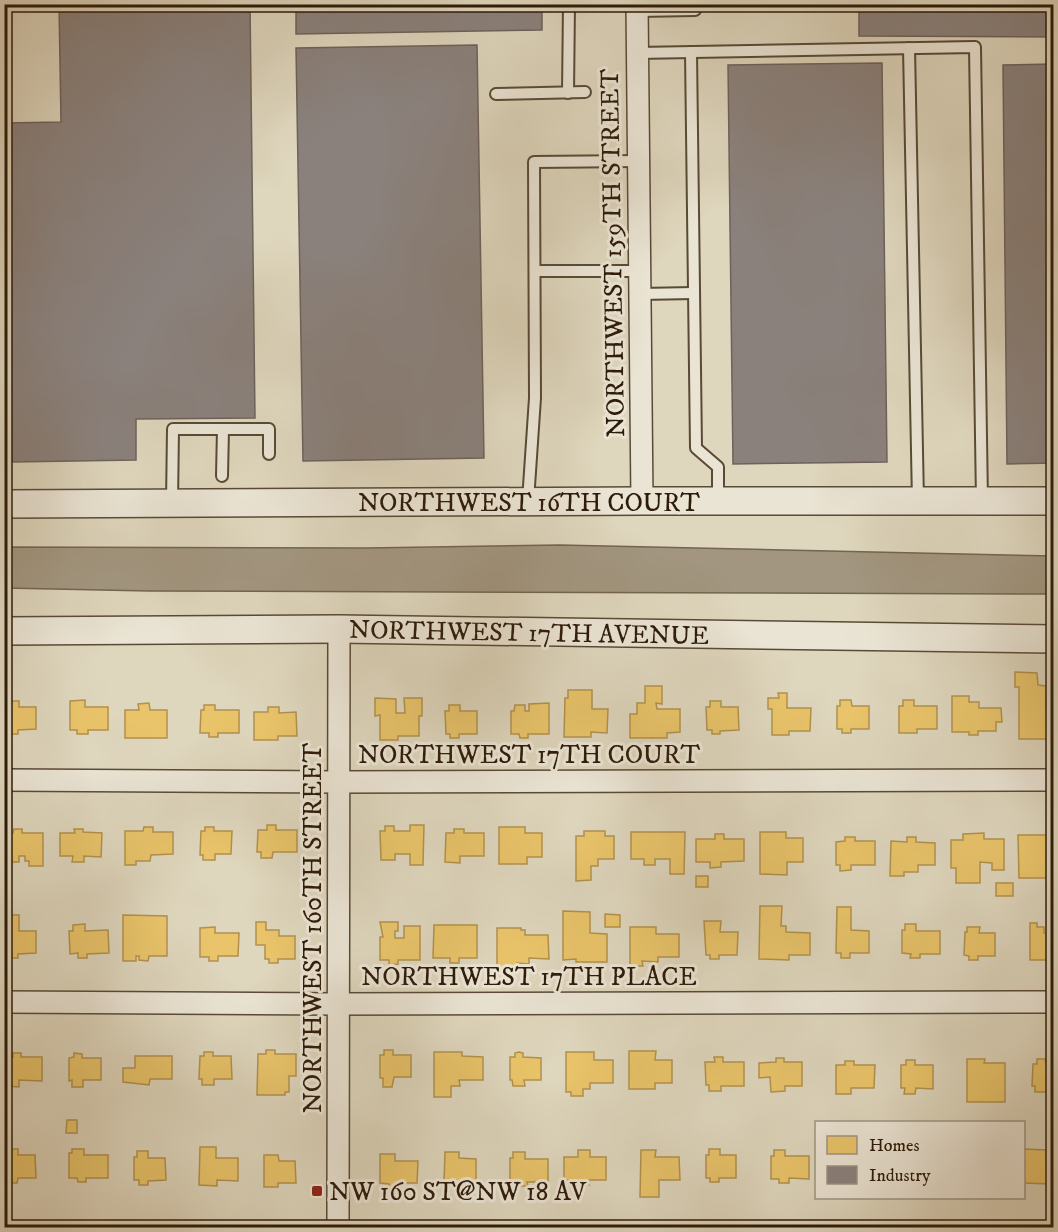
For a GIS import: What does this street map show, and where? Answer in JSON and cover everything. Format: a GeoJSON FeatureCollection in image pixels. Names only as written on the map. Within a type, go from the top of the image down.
{"type":"FeatureCollection","features":[{"type":"Feature","properties":{"kind":"street","name":"NORTHWEST 159TH STREET"},"geometry":{"type":"LineString","coordinates":[[637,8],[642,501]]}},
{"type":"Feature","properties":{"kind":"street","name":"NORTHWEST 16TH COURT"},"geometry":{"type":"LineString","coordinates":[[4,504],[1053,501]]}},
{"type":"Feature","properties":{"kind":"street","name":"NORTHWEST 17TH AVENUE"},"geometry":{"type":"LineString","coordinates":[[4,631],[339,629],[1053,639]]}},
{"type":"Feature","properties":{"kind":"street","name":"NORTHWEST 160TH STREET"},"geometry":{"type":"LineString","coordinates":[[338,1227],[339,629]]}},
{"type":"Feature","properties":{"kind":"street","name":"NORTHWEST 17TH COURT"},"geometry":{"type":"LineString","coordinates":[[4,780],[339,782],[1053,780]]}},
{"type":"Feature","properties":{"kind":"street","name":"NORTHWEST 17TH PLACE"},"geometry":{"type":"LineString","coordinates":[[4,1002],[338,1004],[1053,1002]]}},
{"type":"Feature","properties":{"kind":"lane"},"geometry":{"type":"LineString","coordinates":[[568,93],[569,4]]}},
{"type":"Feature","properties":{"kind":"lane"},"geometry":{"type":"LineString","coordinates":[[637,8],[695,10],[695,4]]}},
{"type":"Feature","properties":{"kind":"lane"},"geometry":{"type":"LineString","coordinates":[[637,53],[975,47],[982,501]]}},
{"type":"Feature","properties":{"kind":"lane"},"geometry":{"type":"LineString","coordinates":[[909,48],[918,501]]}},
{"type":"Feature","properties":{"kind":"lane"},"geometry":{"type":"LineString","coordinates":[[692,52],[696,448],[718,467],[718,501]]}},
{"type":"Feature","properties":{"kind":"lane"},"geometry":{"type":"LineString","coordinates":[[495,94],[585,92]]}},
{"type":"Feature","properties":{"kind":"lane"},"geometry":{"type":"LineString","coordinates":[[528,501],[535,398],[534,162],[638,160]]}},
{"type":"Feature","properties":{"kind":"lane"},"geometry":{"type":"LineString","coordinates":[[535,271],[639,271]]}},
{"type":"Feature","properties":{"kind":"lane"},"geometry":{"type":"LineString","coordinates":[[639,294],[694,293]]}},
{"type":"Feature","properties":{"kind":"lane"},"geometry":{"type":"LineString","coordinates":[[172,503],[173,429],[269,429],[269,454]]}},
{"type":"Feature","properties":{"kind":"lane"},"geometry":{"type":"LineString","coordinates":[[222,476],[223,429]]}},
{"type":"Feature","properties":{"kind":"shaded area"},"geometry":{"type":"Polygon","coordinates":[[[560,545],[1053,556],[1053,594],[149,591],[5,588],[5,547],[366,548],[560,545]]]}},
{"type":"Feature","properties":{"kind":"building: Homes"},"geometry":{"type":"Polygon","coordinates":[[[1015,672],[1037,673],[1038,685],[1046,686],[1046,708],[1054,708],[1054,739],[1019,739],[1019,687],[1015,687],[1015,672]]]}},
{"type":"Feature","properties":{"kind":"building: Homes"},"geometry":{"type":"Polygon","coordinates":[[[645,686],[662,686],[662,704],[656,703],[657,709],[680,709],[680,732],[667,733],[667,738],[630,738],[630,714],[637,714],[637,703],[645,703],[645,686]]]}},
{"type":"Feature","properties":{"kind":"building: Homes"},"geometry":{"type":"Polygon","coordinates":[[[568,690],[592,690],[592,709],[608,709],[607,733],[591,732],[591,737],[564,737],[565,698],[568,698],[568,690]]]}},
{"type":"Feature","properties":{"kind":"building: Homes"},"geometry":{"type":"Polygon","coordinates":[[[778,693],[787,693],[787,708],[811,708],[810,731],[789,731],[789,735],[772,735],[772,709],[768,709],[768,698],[779,698],[778,693]]]}},
{"type":"Feature","properties":{"kind":"building: Homes"},"geometry":{"type":"Polygon","coordinates":[[[952,696],[969,696],[969,702],[979,702],[979,708],[1001,708],[1002,722],[996,722],[996,731],[978,731],[978,735],[969,735],[969,732],[952,732],[952,696]]]}},
{"type":"Feature","properties":{"kind":"building: Homes"},"geometry":{"type":"Polygon","coordinates":[[[375,698],[396,699],[396,713],[405,713],[404,698],[422,698],[419,736],[398,736],[398,740],[380,740],[380,715],[375,716],[375,698]]]}},
{"type":"Feature","properties":{"kind":"building: Homes"},"geometry":{"type":"Polygon","coordinates":[[[85,700],[85,707],[108,707],[108,730],[88,730],[88,734],[77,734],[77,730],[70,730],[70,701],[85,700]]]}},
{"type":"Feature","properties":{"kind":"building: Homes"},"geometry":{"type":"Polygon","coordinates":[[[840,700],[851,700],[852,706],[869,706],[869,729],[851,729],[851,733],[842,733],[842,729],[837,729],[837,706],[840,706],[840,700]]]}},
{"type":"Feature","properties":{"kind":"building: Homes"},"geometry":{"type":"Polygon","coordinates":[[[903,700],[914,700],[914,706],[937,706],[937,729],[917,729],[917,733],[899,733],[899,706],[903,706],[903,700]]]}},
{"type":"Feature","properties":{"kind":"building: Homes"},"geometry":{"type":"Polygon","coordinates":[[[5,701],[19,701],[19,707],[36,707],[36,729],[18,730],[18,734],[8,734],[9,730],[5,730],[5,701]]]}},
{"type":"Feature","properties":{"kind":"building: Homes"},"geometry":{"type":"Polygon","coordinates":[[[710,701],[721,701],[721,707],[738,707],[739,730],[712,734],[712,730],[707,730],[706,707],[710,707],[710,701]]]}},
{"type":"Feature","properties":{"kind":"building: Homes"},"geometry":{"type":"Polygon","coordinates":[[[149,703],[150,710],[167,710],[167,738],[125,738],[125,710],[139,710],[138,704],[149,703]]]}},
{"type":"Feature","properties":{"kind":"building: Homes"},"geometry":{"type":"Polygon","coordinates":[[[549,703],[549,734],[528,734],[528,738],[520,738],[519,734],[511,734],[511,711],[514,711],[515,705],[525,705],[525,711],[529,711],[529,704],[549,703]]]}},
{"type":"Feature","properties":{"kind":"building: Homes"},"geometry":{"type":"Polygon","coordinates":[[[204,705],[215,705],[215,710],[239,710],[239,733],[218,733],[218,737],[209,737],[209,733],[200,733],[201,710],[204,710],[204,705]]]}},
{"type":"Feature","properties":{"kind":"building: Homes"},"geometry":{"type":"Polygon","coordinates":[[[449,705],[460,705],[460,711],[477,711],[477,734],[459,734],[459,738],[450,738],[450,734],[446,734],[445,711],[449,711],[449,705]]]}},
{"type":"Feature","properties":{"kind":"building: Homes"},"geometry":{"type":"Polygon","coordinates":[[[268,707],[279,707],[279,713],[296,712],[297,736],[278,736],[278,740],[254,740],[254,712],[268,712],[268,707]]]}},
{"type":"Feature","properties":{"kind":"building: Homes"},"geometry":{"type":"Polygon","coordinates":[[[267,825],[276,825],[276,830],[297,830],[297,852],[273,852],[272,858],[261,858],[261,852],[257,852],[258,830],[267,830],[267,825]]]}},
{"type":"Feature","properties":{"kind":"building: Homes"},"geometry":{"type":"Polygon","coordinates":[[[410,825],[424,825],[423,865],[410,865],[410,854],[395,854],[395,860],[381,860],[380,831],[385,831],[385,826],[394,826],[394,831],[410,831],[410,825]]]}},
{"type":"Feature","properties":{"kind":"building: Homes"},"geometry":{"type":"Polygon","coordinates":[[[144,827],[153,827],[153,832],[173,832],[173,854],[151,855],[150,861],[136,861],[136,865],[125,865],[125,831],[143,831],[144,827]]]}},
{"type":"Feature","properties":{"kind":"building: Homes"},"geometry":{"type":"Polygon","coordinates":[[[205,827],[214,827],[214,831],[232,831],[231,854],[215,854],[215,860],[203,860],[203,855],[200,855],[201,831],[205,831],[205,827]]]}},
{"type":"Feature","properties":{"kind":"building: Homes"},"geometry":{"type":"Polygon","coordinates":[[[499,827],[525,827],[525,833],[542,833],[542,857],[527,857],[527,864],[499,864],[499,827]]]}},
{"type":"Feature","properties":{"kind":"building: Homes"},"geometry":{"type":"Polygon","coordinates":[[[14,829],[22,829],[22,833],[43,833],[43,866],[29,866],[29,861],[25,861],[25,856],[19,856],[19,862],[7,862],[7,856],[4,856],[4,833],[13,833],[14,829]]]}},
{"type":"Feature","properties":{"kind":"building: Homes"},"geometry":{"type":"Polygon","coordinates":[[[74,829],[102,833],[101,857],[84,856],[84,862],[72,862],[73,856],[60,856],[60,833],[75,833],[74,829]]]}},
{"type":"Feature","properties":{"kind":"building: Homes"},"geometry":{"type":"Polygon","coordinates":[[[454,829],[464,829],[464,833],[484,833],[484,856],[460,856],[460,863],[445,862],[446,833],[454,833],[454,829]]]}},
{"type":"Feature","properties":{"kind":"building: Homes"},"geometry":{"type":"Polygon","coordinates":[[[584,831],[605,831],[605,836],[614,836],[614,859],[598,859],[598,866],[591,866],[591,880],[576,881],[576,836],[584,836],[584,831]]]}},
{"type":"Feature","properties":{"kind":"building: Homes"},"geometry":{"type":"Polygon","coordinates":[[[631,832],[685,832],[684,874],[670,874],[670,859],[655,859],[655,865],[644,865],[644,859],[631,859],[631,832]]]}},
{"type":"Feature","properties":{"kind":"building: Homes"},"geometry":{"type":"Polygon","coordinates":[[[760,832],[786,832],[786,838],[803,838],[803,862],[787,862],[787,875],[760,874],[760,832]]]}},
{"type":"Feature","properties":{"kind":"building: Homes"},"geometry":{"type":"Polygon","coordinates":[[[984,833],[984,839],[1004,839],[1004,870],[992,870],[992,863],[980,862],[980,883],[956,883],[956,868],[951,868],[951,840],[963,840],[963,834],[984,833]]]}},
{"type":"Feature","properties":{"kind":"building: Homes"},"geometry":{"type":"Polygon","coordinates":[[[715,834],[724,834],[724,839],[744,839],[744,861],[721,862],[721,867],[710,868],[710,862],[696,862],[696,839],[715,839],[715,834]]]}},
{"type":"Feature","properties":{"kind":"building: Homes"},"geometry":{"type":"Polygon","coordinates":[[[1018,835],[1054,835],[1054,878],[1019,878],[1018,835]]]}},
{"type":"Feature","properties":{"kind":"building: Homes"},"geometry":{"type":"Polygon","coordinates":[[[845,837],[855,837],[855,841],[875,841],[875,865],[851,865],[851,870],[840,871],[840,865],[836,865],[836,842],[845,841],[845,837]]]}},
{"type":"Feature","properties":{"kind":"building: Homes"},"geometry":{"type":"Polygon","coordinates":[[[907,837],[916,837],[916,842],[935,843],[935,865],[918,865],[918,872],[904,872],[904,876],[890,876],[891,841],[907,842],[907,837]]]}},
{"type":"Feature","properties":{"kind":"building: Homes"},"geometry":{"type":"Polygon","coordinates":[[[696,876],[708,876],[708,887],[696,887],[696,876]]]}},
{"type":"Feature","properties":{"kind":"building: Homes"},"geometry":{"type":"Polygon","coordinates":[[[996,883],[1013,883],[1013,896],[996,896],[996,883]]]}},
{"type":"Feature","properties":{"kind":"building: Homes"},"geometry":{"type":"Polygon","coordinates":[[[760,906],[782,906],[781,926],[786,926],[786,932],[810,933],[810,955],[789,955],[789,960],[759,959],[760,906]]]}},
{"type":"Feature","properties":{"kind":"building: Homes"},"geometry":{"type":"Polygon","coordinates":[[[837,907],[851,907],[851,930],[869,931],[869,953],[850,953],[850,958],[841,958],[841,953],[836,953],[837,907]]]}},
{"type":"Feature","properties":{"kind":"building: Homes"},"geometry":{"type":"Polygon","coordinates":[[[563,911],[590,912],[590,933],[607,934],[607,962],[563,960],[563,911]]]}},
{"type":"Feature","properties":{"kind":"building: Homes"},"geometry":{"type":"Polygon","coordinates":[[[605,914],[620,915],[620,927],[605,927],[605,914]]]}},
{"type":"Feature","properties":{"kind":"building: Homes"},"geometry":{"type":"Polygon","coordinates":[[[6,915],[19,915],[19,931],[36,931],[36,953],[18,954],[18,958],[4,958],[6,915]]]}},
{"type":"Feature","properties":{"kind":"building: Homes"},"geometry":{"type":"Polygon","coordinates":[[[123,915],[167,916],[167,956],[149,956],[148,961],[139,960],[139,956],[136,956],[136,961],[123,961],[123,915]]]}},
{"type":"Feature","properties":{"kind":"building: Homes"},"geometry":{"type":"Polygon","coordinates":[[[704,921],[721,921],[720,932],[738,932],[737,955],[719,955],[719,959],[710,959],[710,955],[706,955],[704,921]]]}},
{"type":"Feature","properties":{"kind":"building: Homes"},"geometry":{"type":"Polygon","coordinates":[[[256,922],[266,922],[266,930],[279,930],[279,936],[295,936],[295,959],[278,959],[278,963],[269,963],[269,959],[265,959],[265,945],[256,945],[256,922]]]}},
{"type":"Feature","properties":{"kind":"building: Homes"},"geometry":{"type":"Polygon","coordinates":[[[380,922],[398,922],[395,938],[404,938],[404,926],[420,926],[420,960],[398,960],[398,964],[389,965],[389,960],[380,960],[380,937],[383,937],[380,922]]]}},
{"type":"Feature","properties":{"kind":"building: Homes"},"geometry":{"type":"Polygon","coordinates":[[[1030,923],[1037,923],[1037,927],[1044,927],[1044,933],[1054,933],[1054,960],[1030,960],[1030,923]]]}},
{"type":"Feature","properties":{"kind":"building: Homes"},"geometry":{"type":"Polygon","coordinates":[[[85,924],[85,931],[108,930],[109,953],[87,954],[87,958],[78,958],[78,953],[70,954],[69,931],[73,931],[73,925],[85,924]]]}},
{"type":"Feature","properties":{"kind":"building: Homes"},"geometry":{"type":"Polygon","coordinates":[[[905,924],[916,924],[916,931],[940,931],[940,954],[920,954],[920,958],[910,958],[911,954],[902,953],[902,930],[905,930],[905,924]]]}},
{"type":"Feature","properties":{"kind":"building: Homes"},"geometry":{"type":"Polygon","coordinates":[[[434,925],[477,925],[477,958],[459,958],[459,963],[450,963],[450,958],[433,958],[434,925]]]}},
{"type":"Feature","properties":{"kind":"building: Homes"},"geometry":{"type":"Polygon","coordinates":[[[215,927],[215,933],[239,933],[238,956],[218,956],[218,961],[209,961],[209,957],[200,957],[200,928],[215,927]]]}},
{"type":"Feature","properties":{"kind":"building: Homes"},"geometry":{"type":"Polygon","coordinates":[[[630,927],[656,927],[656,934],[679,934],[679,957],[658,957],[658,962],[642,961],[643,966],[630,966],[630,927]]]}},
{"type":"Feature","properties":{"kind":"building: Homes"},"geometry":{"type":"Polygon","coordinates":[[[967,927],[980,927],[979,933],[995,933],[995,956],[978,956],[978,960],[969,960],[969,956],[964,955],[967,927]]]}},
{"type":"Feature","properties":{"kind":"building: Homes"},"geometry":{"type":"Polygon","coordinates":[[[497,928],[521,928],[525,930],[525,935],[548,935],[549,959],[529,958],[529,964],[517,963],[518,968],[497,968],[497,928]]]}},
{"type":"Feature","properties":{"kind":"building: Homes"},"geometry":{"type":"Polygon","coordinates":[[[266,1050],[275,1050],[275,1054],[296,1054],[296,1076],[289,1076],[289,1092],[285,1092],[285,1095],[257,1095],[258,1054],[266,1054],[266,1050]]]}},
{"type":"Feature","properties":{"kind":"building: Homes"},"geometry":{"type":"Polygon","coordinates":[[[384,1050],[393,1050],[393,1055],[411,1055],[411,1077],[394,1077],[392,1087],[383,1087],[383,1078],[380,1078],[380,1055],[384,1055],[384,1050]]]}},
{"type":"Feature","properties":{"kind":"building: Homes"},"geometry":{"type":"Polygon","coordinates":[[[629,1051],[656,1051],[655,1060],[672,1060],[672,1083],[655,1083],[655,1089],[629,1089],[629,1051]]]}},
{"type":"Feature","properties":{"kind":"building: Homes"},"geometry":{"type":"Polygon","coordinates":[[[204,1052],[213,1052],[213,1056],[231,1056],[232,1079],[214,1079],[214,1085],[202,1085],[202,1079],[199,1079],[200,1056],[204,1056],[204,1052]]]}},
{"type":"Feature","properties":{"kind":"building: Homes"},"geometry":{"type":"Polygon","coordinates":[[[434,1052],[462,1052],[462,1056],[483,1057],[483,1080],[459,1080],[460,1086],[451,1086],[451,1097],[434,1097],[434,1052]]]}},
{"type":"Feature","properties":{"kind":"building: Homes"},"geometry":{"type":"Polygon","coordinates":[[[566,1052],[594,1052],[594,1060],[613,1060],[613,1083],[590,1083],[590,1089],[583,1089],[583,1096],[571,1096],[571,1092],[566,1092],[566,1052]]]}},
{"type":"Feature","properties":{"kind":"building: Homes"},"geometry":{"type":"Polygon","coordinates":[[[13,1053],[21,1053],[21,1057],[42,1057],[42,1081],[19,1080],[19,1087],[7,1086],[7,1080],[4,1080],[4,1057],[13,1057],[13,1053]]]}},
{"type":"Feature","properties":{"kind":"building: Homes"},"geometry":{"type":"Polygon","coordinates":[[[74,1053],[82,1054],[82,1058],[101,1058],[101,1080],[83,1080],[83,1087],[72,1087],[72,1080],[69,1081],[69,1058],[74,1057],[74,1053]]]}},
{"type":"Feature","properties":{"kind":"building: Homes"},"geometry":{"type":"Polygon","coordinates":[[[515,1053],[523,1053],[523,1057],[541,1058],[541,1080],[524,1080],[525,1086],[513,1086],[510,1080],[510,1057],[515,1057],[515,1053]]]}},
{"type":"Feature","properties":{"kind":"building: Homes"},"geometry":{"type":"Polygon","coordinates":[[[135,1056],[172,1056],[172,1079],[150,1079],[149,1085],[123,1082],[123,1068],[135,1068],[135,1056]]]}},
{"type":"Feature","properties":{"kind":"building: Homes"},"geometry":{"type":"Polygon","coordinates":[[[714,1057],[723,1057],[723,1062],[744,1062],[744,1086],[721,1086],[721,1091],[709,1091],[709,1085],[706,1085],[705,1062],[715,1062],[714,1057]]]}},
{"type":"Feature","properties":{"kind":"building: Homes"},"geometry":{"type":"Polygon","coordinates":[[[776,1058],[784,1058],[784,1062],[802,1062],[802,1086],[785,1086],[785,1091],[771,1092],[770,1077],[759,1078],[759,1063],[776,1062],[776,1058]]]}},
{"type":"Feature","properties":{"kind":"building: Homes"},"geometry":{"type":"Polygon","coordinates":[[[967,1059],[985,1059],[984,1063],[1005,1063],[1005,1102],[967,1102],[967,1059]]]}},
{"type":"Feature","properties":{"kind":"building: Homes"},"geometry":{"type":"Polygon","coordinates":[[[1037,1059],[1045,1059],[1046,1063],[1054,1064],[1054,1086],[1047,1086],[1046,1092],[1035,1092],[1035,1086],[1032,1086],[1033,1064],[1037,1064],[1037,1059]]]}},
{"type":"Feature","properties":{"kind":"building: Homes"},"geometry":{"type":"Polygon","coordinates":[[[906,1060],[915,1060],[915,1065],[933,1065],[933,1089],[916,1088],[915,1094],[904,1094],[905,1088],[901,1088],[901,1065],[906,1065],[906,1060]]]}},
{"type":"Feature","properties":{"kind":"building: Homes"},"geometry":{"type":"Polygon","coordinates":[[[845,1061],[854,1061],[854,1065],[875,1065],[874,1088],[851,1088],[851,1094],[836,1094],[836,1065],[845,1065],[845,1061]]]}},
{"type":"Feature","properties":{"kind":"building: Homes"},"geometry":{"type":"Polygon","coordinates":[[[67,1120],[77,1120],[77,1133],[66,1133],[67,1120]]]}},
{"type":"Feature","properties":{"kind":"building: Homes"},"geometry":{"type":"Polygon","coordinates":[[[200,1147],[216,1147],[216,1158],[238,1158],[238,1181],[217,1180],[217,1186],[199,1185],[200,1147]]]}},
{"type":"Feature","properties":{"kind":"building: Homes"},"geometry":{"type":"Polygon","coordinates":[[[7,1149],[18,1149],[18,1155],[35,1155],[36,1178],[18,1178],[17,1183],[8,1183],[8,1178],[4,1178],[4,1155],[7,1155],[7,1149]]]}},
{"type":"Feature","properties":{"kind":"building: Homes"},"geometry":{"type":"Polygon","coordinates":[[[72,1149],[84,1149],[84,1155],[108,1155],[108,1178],[86,1178],[86,1182],[78,1182],[77,1178],[69,1178],[69,1153],[72,1153],[72,1149]]]}},
{"type":"Feature","properties":{"kind":"building: Homes"},"geometry":{"type":"Polygon","coordinates":[[[709,1149],[720,1149],[720,1155],[736,1155],[736,1178],[719,1178],[719,1182],[710,1182],[710,1178],[706,1178],[706,1155],[709,1155],[709,1149]]]}},
{"type":"Feature","properties":{"kind":"building: Homes"},"geometry":{"type":"Polygon","coordinates":[[[1025,1149],[1046,1150],[1046,1156],[1054,1156],[1054,1179],[1049,1179],[1049,1184],[1025,1183],[1025,1149]]]}},
{"type":"Feature","properties":{"kind":"building: Homes"},"geometry":{"type":"Polygon","coordinates":[[[578,1150],[590,1150],[590,1157],[606,1157],[606,1180],[589,1180],[589,1185],[580,1184],[580,1181],[564,1180],[564,1157],[578,1157],[578,1150]]]}},
{"type":"Feature","properties":{"kind":"building: Homes"},"geometry":{"type":"Polygon","coordinates":[[[641,1150],[656,1150],[655,1157],[679,1157],[680,1180],[659,1180],[659,1197],[640,1197],[641,1150]]]}},
{"type":"Feature","properties":{"kind":"building: Homes"},"geometry":{"type":"Polygon","coordinates":[[[774,1150],[785,1150],[785,1156],[809,1156],[809,1179],[789,1178],[789,1183],[779,1183],[779,1179],[771,1179],[771,1156],[774,1156],[774,1150]]]}},
{"type":"Feature","properties":{"kind":"building: Homes"},"geometry":{"type":"Polygon","coordinates":[[[137,1151],[148,1151],[148,1158],[165,1158],[166,1180],[148,1181],[148,1185],[139,1185],[139,1180],[134,1180],[134,1157],[137,1157],[137,1151]]]}},
{"type":"Feature","properties":{"kind":"building: Homes"},"geometry":{"type":"Polygon","coordinates":[[[445,1152],[459,1152],[459,1158],[476,1159],[476,1182],[458,1182],[458,1186],[449,1186],[449,1182],[444,1182],[445,1152]]]}},
{"type":"Feature","properties":{"kind":"building: Homes"},"geometry":{"type":"Polygon","coordinates":[[[513,1152],[525,1152],[525,1159],[548,1159],[548,1182],[527,1182],[528,1186],[519,1186],[519,1182],[510,1182],[510,1158],[513,1158],[513,1152]]]}},
{"type":"Feature","properties":{"kind":"building: Homes"},"geometry":{"type":"Polygon","coordinates":[[[380,1154],[395,1154],[395,1161],[418,1161],[417,1183],[397,1183],[397,1188],[389,1188],[389,1184],[380,1183],[380,1154]]]}},
{"type":"Feature","properties":{"kind":"building: Homes"},"geometry":{"type":"Polygon","coordinates":[[[264,1155],[278,1155],[279,1161],[295,1161],[296,1183],[278,1183],[278,1187],[264,1187],[264,1155]]]}},
{"type":"Feature","properties":{"kind":"building: Industry"},"geometry":{"type":"Polygon","coordinates":[[[59,4],[250,4],[255,418],[136,419],[136,460],[12,462],[9,220],[4,220],[4,123],[61,122],[59,4]]]}},
{"type":"Feature","properties":{"kind":"building: Industry"},"geometry":{"type":"Polygon","coordinates":[[[296,4],[542,4],[542,30],[296,34],[296,4]]]}},
{"type":"Feature","properties":{"kind":"building: Industry"},"geometry":{"type":"Polygon","coordinates":[[[859,4],[1054,4],[1054,37],[859,36],[859,4]]]}},
{"type":"Feature","properties":{"kind":"building: Industry"},"geometry":{"type":"Polygon","coordinates":[[[477,45],[484,458],[303,461],[296,48],[477,45]]]}},
{"type":"Feature","properties":{"kind":"building: Industry"},"geometry":{"type":"Polygon","coordinates":[[[882,63],[887,462],[733,464],[728,65],[882,63]]]}},
{"type":"Feature","properties":{"kind":"building: Industry"},"geometry":{"type":"Polygon","coordinates":[[[1054,64],[1054,463],[1007,464],[1003,65],[1054,64]]]}},
{"type":"Feature","properties":{"kind":"place","name":"NW 160 ST@NW 18 AV"},"geometry":{"type":"Point","coordinates":[317,1191]}}]}
